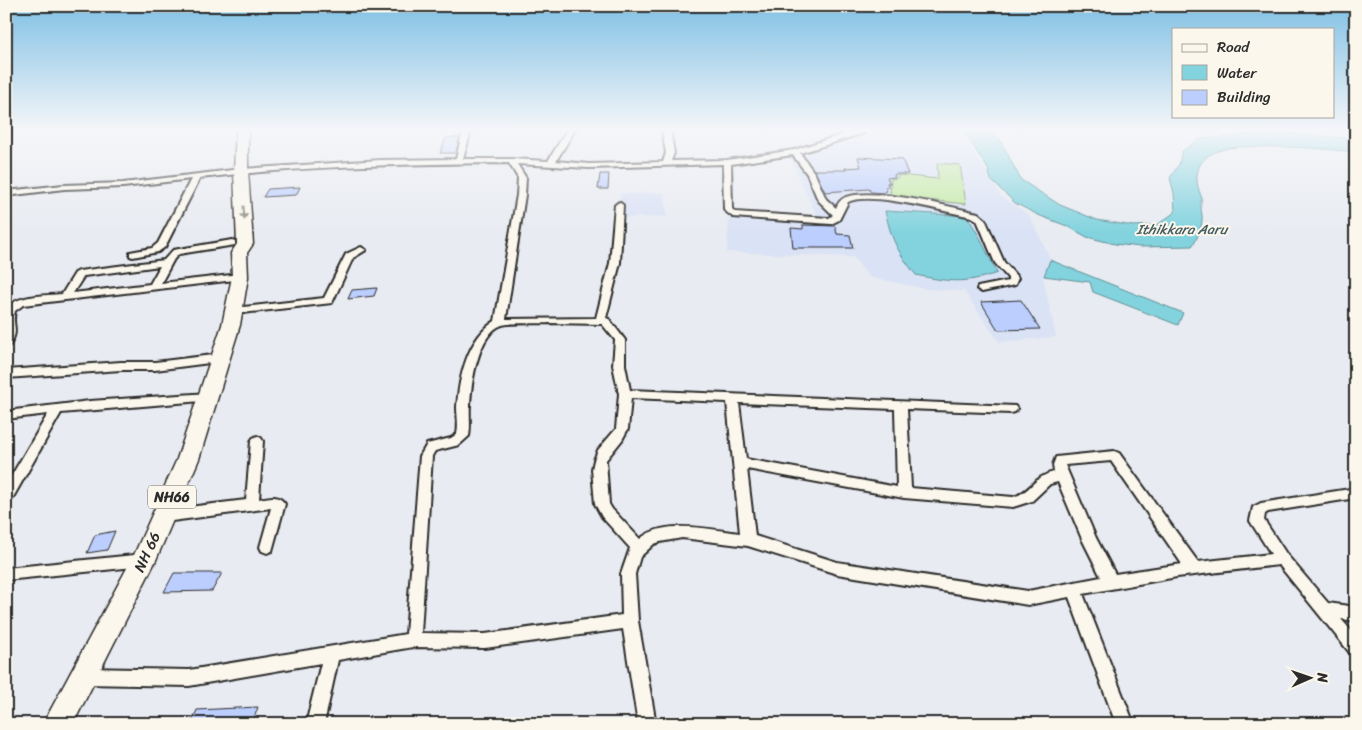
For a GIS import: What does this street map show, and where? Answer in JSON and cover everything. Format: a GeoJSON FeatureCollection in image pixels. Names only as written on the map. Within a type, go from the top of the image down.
{"type":"FeatureCollection","features":[{"type":"Feature","properties":{"kind":"highway","name":"NH 66"},"geometry":{"type":"LineString","coordinates":[[57,724],[144,560],[188,459],[209,397],[234,310],[240,277],[236,248],[236,164]]}},
{"type":"Feature","properties":{"kind":"highway","name":"NH 66"},"geometry":{"type":"LineString","coordinates":[[236,171],[237,164]]}},
{"type":"Feature","properties":{"kind":"street"},"geometry":{"type":"LineString","coordinates":[[8,196],[64,186],[105,187],[236,171],[348,164]]}},
{"type":"Feature","properties":{"kind":"street"},"geometry":{"type":"LineString","coordinates":[[500,322],[521,195],[522,178],[514,164]]}},
{"type":"Feature","properties":{"kind":"street"},"geometry":{"type":"LineString","coordinates":[[565,164],[589,166],[663,164]]}},
{"type":"Feature","properties":{"kind":"street"},"geometry":{"type":"LineString","coordinates":[[727,164],[728,210],[730,213],[739,216],[834,220],[842,203],[849,198],[860,196],[888,199],[976,215],[982,219],[1000,263],[1013,278],[1012,283],[982,289]]}},
{"type":"Feature","properties":{"kind":"street"},"geometry":{"type":"LineString","coordinates":[[804,164],[811,174],[822,200],[838,215]]}},
{"type":"Feature","properties":{"kind":"street"},"geometry":{"type":"LineString","coordinates":[[133,254],[155,250],[162,245],[197,176]]}},
{"type":"Feature","properties":{"kind":"street"},"geometry":{"type":"LineString","coordinates":[[600,321],[615,263],[619,205]]}},
{"type":"Feature","properties":{"kind":"street"},"geometry":{"type":"LineString","coordinates":[[154,286],[172,254],[178,251],[236,248]]}},
{"type":"Feature","properties":{"kind":"street"},"geometry":{"type":"LineString","coordinates":[[234,310],[328,300],[349,256],[361,250]]}},
{"type":"Feature","properties":{"kind":"street"},"geometry":{"type":"LineString","coordinates":[[66,296],[78,275],[82,273],[167,262]]}},
{"type":"Feature","properties":{"kind":"street"},"geometry":{"type":"LineString","coordinates":[[6,343],[11,333],[7,323],[8,314],[14,306],[26,301],[240,277]]}},
{"type":"Feature","properties":{"kind":"street"},"geometry":{"type":"LineString","coordinates":[[413,640],[426,454],[432,448],[455,442],[463,436],[463,402],[470,369],[490,327],[500,322],[549,320],[605,321],[620,340],[619,364],[625,394],[622,429],[618,437],[603,453],[600,460],[602,504],[607,513],[639,548]]}},
{"type":"Feature","properties":{"kind":"street"},"geometry":{"type":"LineString","coordinates":[[6,374],[121,366],[155,366],[221,358]]}},
{"type":"Feature","properties":{"kind":"street"},"geometry":{"type":"LineString","coordinates":[[625,394],[1011,409]]}},
{"type":"Feature","properties":{"kind":"street"},"geometry":{"type":"LineString","coordinates":[[6,415],[90,405],[209,397]]}},
{"type":"Feature","properties":{"kind":"street"},"geometry":{"type":"LineString","coordinates":[[733,398],[748,540]]}},
{"type":"Feature","properties":{"kind":"street"},"geometry":{"type":"LineString","coordinates":[[901,405],[904,493]]}},
{"type":"Feature","properties":{"kind":"street"},"geometry":{"type":"LineString","coordinates":[[6,497],[57,409]]}},
{"type":"Feature","properties":{"kind":"street"},"geometry":{"type":"LineString","coordinates":[[252,506],[256,441]]}},
{"type":"Feature","properties":{"kind":"street"},"geometry":{"type":"LineString","coordinates":[[1111,582],[1089,539],[1062,476],[1059,464],[1061,460],[1115,457],[1193,567]]}},
{"type":"Feature","properties":{"kind":"street"},"geometry":{"type":"LineString","coordinates":[[739,463],[904,493],[1020,501],[1029,496],[1047,478],[1062,476]]}},
{"type":"Feature","properties":{"kind":"street"},"geometry":{"type":"LineString","coordinates":[[1356,493],[1266,507],[1258,511],[1257,520],[1282,558],[1356,648]]}},
{"type":"Feature","properties":{"kind":"street"},"geometry":{"type":"LineString","coordinates":[[164,516],[276,502],[278,504],[267,547]]}},
{"type":"Feature","properties":{"kind":"street"},"geometry":{"type":"LineString","coordinates":[[647,724],[630,621],[628,574],[631,558],[639,548],[658,536],[677,532],[748,540],[837,568],[1028,598],[1074,591],[1111,582],[1193,567],[1282,558]]}},
{"type":"Feature","properties":{"kind":"street"},"geometry":{"type":"LineString","coordinates":[[6,574],[144,560]]}},
{"type":"Feature","properties":{"kind":"street"},"geometry":{"type":"LineString","coordinates":[[1074,591],[1125,724]]}},
{"type":"Feature","properties":{"kind":"street"},"geometry":{"type":"LineString","coordinates":[[1325,609],[1356,614]]}},
{"type":"Feature","properties":{"kind":"street"},"geometry":{"type":"LineString","coordinates":[[83,676],[189,678],[413,640],[485,642],[630,621]]}},
{"type":"Feature","properties":{"kind":"street"},"geometry":{"type":"LineString","coordinates":[[315,724],[332,653]]}},
{"type":"Feature","properties":{"kind":"shaded area"},"geometry":{"type":"Polygon","coordinates":[[[792,164],[981,164],[1001,196],[1029,215],[1052,263],[1043,278],[1056,337],[999,342],[964,291],[926,289],[869,277],[853,257],[727,252],[729,218],[815,222],[818,218],[792,164]]]}},
{"type":"Feature","properties":{"kind":"shaded area"},"geometry":{"type":"Polygon","coordinates":[[[664,193],[667,216],[621,218],[620,194],[664,193]]]}},
{"type":"Feature","properties":{"kind":"green space"},"geometry":{"type":"Polygon","coordinates":[[[937,164],[960,165],[966,204],[890,196],[891,179],[897,178],[899,175],[938,179],[937,164]]]}},
{"type":"Feature","properties":{"kind":"water","name":"Ithikkara Aaru"},"geometry":{"type":"Polygon","coordinates":[[[985,164],[1013,164],[1021,180],[1060,205],[1097,220],[1133,226],[1157,225],[1175,212],[1174,193],[1170,178],[1179,164],[1200,164],[1197,175],[1197,183],[1202,198],[1202,223],[1200,231],[1192,246],[1140,247],[1115,244],[1087,237],[1015,203],[991,180],[985,164]]]}},
{"type":"Feature","properties":{"kind":"water"},"geometry":{"type":"Polygon","coordinates":[[[885,211],[967,216],[997,273],[986,277],[957,281],[916,275],[896,245],[885,211]]]}},
{"type":"Feature","properties":{"kind":"water"},"geometry":{"type":"Polygon","coordinates":[[[1050,260],[1183,313],[1178,325],[1093,292],[1090,282],[1044,276],[1050,260]]]}},
{"type":"Feature","properties":{"kind":"building"},"geometry":{"type":"Polygon","coordinates":[[[860,164],[904,164],[908,174],[896,174],[894,175],[895,177],[887,178],[890,183],[887,183],[889,187],[885,187],[887,191],[884,193],[871,192],[869,189],[825,192],[814,170],[846,170],[845,168],[861,167],[860,164]]]}},
{"type":"Feature","properties":{"kind":"building"},"geometry":{"type":"Polygon","coordinates":[[[600,174],[609,174],[608,189],[598,189],[600,174]]]}},
{"type":"Feature","properties":{"kind":"building"},"geometry":{"type":"Polygon","coordinates":[[[300,187],[296,195],[263,197],[268,189],[300,187]]]}},
{"type":"Feature","properties":{"kind":"building"},"geometry":{"type":"Polygon","coordinates":[[[803,225],[835,226],[837,234],[850,235],[853,248],[793,248],[791,228],[803,229],[803,225]]]}},
{"type":"Feature","properties":{"kind":"building"},"geometry":{"type":"Polygon","coordinates":[[[377,288],[374,296],[348,299],[352,290],[377,288]]]}},
{"type":"Feature","properties":{"kind":"building"},"geometry":{"type":"Polygon","coordinates":[[[1021,300],[1040,329],[998,330],[981,302],[1021,300]]]}},
{"type":"Feature","properties":{"kind":"building"},"geometry":{"type":"Polygon","coordinates":[[[115,531],[107,550],[87,553],[95,535],[115,531]]]}},
{"type":"Feature","properties":{"kind":"building"},"geometry":{"type":"Polygon","coordinates":[[[174,573],[222,573],[212,591],[164,592],[174,573]]]}},
{"type":"Feature","properties":{"kind":"building"},"geometry":{"type":"Polygon","coordinates":[[[258,707],[252,724],[191,724],[197,710],[258,707]]]}}]}
